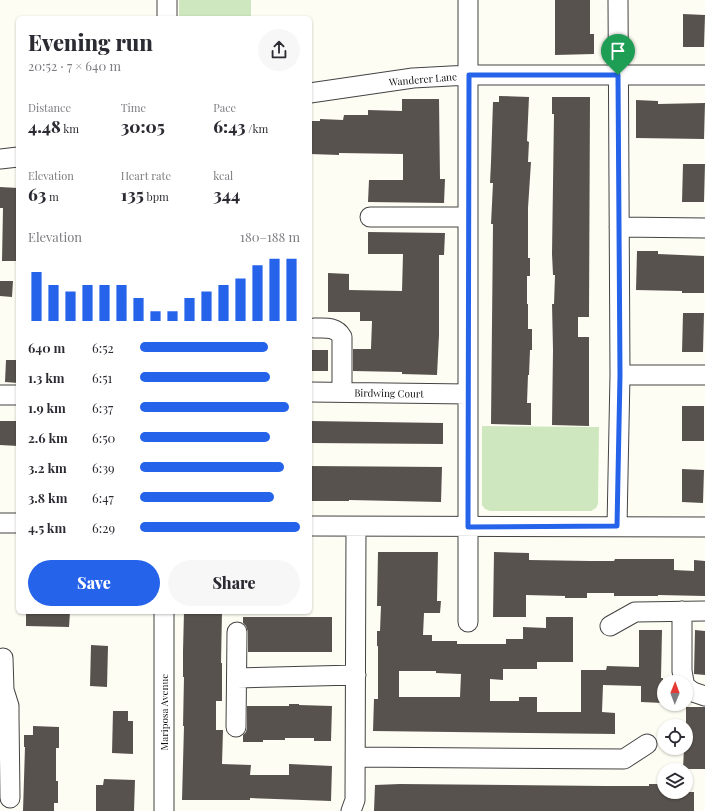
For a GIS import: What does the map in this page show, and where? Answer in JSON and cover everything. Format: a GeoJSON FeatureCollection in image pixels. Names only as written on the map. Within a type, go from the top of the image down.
{"type":"FeatureCollection","features":[{"type":"Feature","properties":{"kind":"street"},"geometry":{"type":"LineString","coordinates":[[167,0],[167,16]]}},
{"type":"Feature","properties":{"kind":"street"},"geometry":{"type":"LineString","coordinates":[[468,0],[468,622]]}},
{"type":"Feature","properties":{"kind":"street"},"geometry":{"type":"LineString","coordinates":[[617,526],[620,375],[618,0]]}},
{"type":"Feature","properties":{"kind":"street","name":"Wanderer Lane"},"geometry":{"type":"LineString","coordinates":[[312,93],[413,78],[469,75],[705,75]]}},
{"type":"Feature","properties":{"kind":"street"},"geometry":{"type":"LineString","coordinates":[[0,158],[16,157]]}},
{"type":"Feature","properties":{"kind":"street"},"geometry":{"type":"LineString","coordinates":[[370,217],[468,217]]}},
{"type":"Feature","properties":{"kind":"street"},"geometry":{"type":"LineString","coordinates":[[619,227],[705,228]]}},
{"type":"Feature","properties":{"kind":"street"},"geometry":{"type":"LineString","coordinates":[[314,328],[331,328],[340,332],[342,338],[342,392]]}},
{"type":"Feature","properties":{"kind":"street"},"geometry":{"type":"LineString","coordinates":[[620,375],[705,375]]}},
{"type":"Feature","properties":{"kind":"street","name":"Birdwing Court"},"geometry":{"type":"LineString","coordinates":[[312,392],[468,394]]}},
{"type":"Feature","properties":{"kind":"street"},"geometry":{"type":"LineString","coordinates":[[0,395],[16,395]]}},
{"type":"Feature","properties":{"kind":"street"},"geometry":{"type":"LineString","coordinates":[[0,523],[16,523]]}},
{"type":"Feature","properties":{"kind":"street"},"geometry":{"type":"LineString","coordinates":[[312,526],[705,527]]}},
{"type":"Feature","properties":{"kind":"street"},"geometry":{"type":"LineString","coordinates":[[351,811],[355,800],[356,757],[356,527]]}},
{"type":"Feature","properties":{"kind":"street"},"geometry":{"type":"LineString","coordinates":[[682,611],[683,675]]}},
{"type":"Feature","properties":{"kind":"street"},"geometry":{"type":"LineString","coordinates":[[610,626],[635,612],[705,611]]}},
{"type":"Feature","properties":{"kind":"street","name":"Mariposa Avenue"},"geometry":{"type":"LineString","coordinates":[[164,614],[164,811]]}},
{"type":"Feature","properties":{"kind":"street"},"geometry":{"type":"LineString","coordinates":[[236,727],[237,632]]}},
{"type":"Feature","properties":{"kind":"street"},"geometry":{"type":"LineString","coordinates":[[2,658],[4,690],[9,706],[4,755],[10,798]]}},
{"type":"Feature","properties":{"kind":"street"},"geometry":{"type":"LineString","coordinates":[[237,678],[356,676]]}},
{"type":"Feature","properties":{"kind":"street"},"geometry":{"type":"LineString","coordinates":[[693,692],[705,696]]}},
{"type":"Feature","properties":{"kind":"street"},"geometry":{"type":"LineString","coordinates":[[356,757],[624,759],[647,744]]}},
{"type":"Feature","properties":{"kind":"green space"},"geometry":{"type":"Polygon","coordinates":[[[179,0],[251,0],[251,16],[179,16],[179,0]]]}},
{"type":"Feature","properties":{"kind":"green space"},"geometry":{"type":"Polygon","coordinates":[[[482,426],[599,427],[598,504],[596,508],[591,511],[490,511],[485,509],[482,505],[482,426]]]}},
{"type":"Feature","properties":{"kind":"building"},"geometry":{"type":"Polygon","coordinates":[[[555,0],[590,0],[590,34],[594,34],[594,54],[555,55],[555,0]]]}},
{"type":"Feature","properties":{"kind":"building"},"geometry":{"type":"Polygon","coordinates":[[[683,14],[705,15],[704,47],[683,47],[683,14]]]}},
{"type":"Feature","properties":{"kind":"building"},"geometry":{"type":"Polygon","coordinates":[[[499,96],[529,97],[527,141],[529,142],[528,162],[531,162],[528,208],[528,258],[530,258],[530,276],[527,276],[527,304],[528,329],[532,329],[532,350],[530,350],[527,403],[531,403],[531,425],[491,424],[493,224],[491,224],[493,183],[490,183],[493,102],[499,102],[499,96]]]}},
{"type":"Feature","properties":{"kind":"building"},"geometry":{"type":"Polygon","coordinates":[[[552,97],[590,97],[589,317],[578,317],[578,337],[589,337],[589,426],[552,425],[552,304],[554,304],[555,275],[553,275],[552,254],[554,114],[552,114],[552,97]]]}},
{"type":"Feature","properties":{"kind":"building"},"geometry":{"type":"Polygon","coordinates":[[[402,99],[439,99],[440,179],[445,179],[444,203],[368,202],[369,180],[403,180],[403,154],[312,154],[312,121],[320,121],[320,119],[343,120],[344,115],[368,115],[368,110],[402,111],[402,99]]]}},
{"type":"Feature","properties":{"kind":"building"},"geometry":{"type":"Polygon","coordinates":[[[636,100],[658,101],[658,104],[705,103],[704,139],[636,138],[636,100]]]}},
{"type":"Feature","properties":{"kind":"building"},"geometry":{"type":"Polygon","coordinates":[[[683,164],[705,164],[704,202],[682,202],[683,164]]]}},
{"type":"Feature","properties":{"kind":"building"},"geometry":{"type":"Polygon","coordinates":[[[0,187],[16,188],[16,261],[2,261],[3,208],[0,208],[0,187]]]}},
{"type":"Feature","properties":{"kind":"building"},"geometry":{"type":"Polygon","coordinates":[[[368,232],[445,233],[444,255],[439,255],[439,335],[437,375],[402,374],[402,372],[353,371],[353,349],[371,349],[372,321],[360,321],[360,312],[328,312],[328,273],[349,274],[349,290],[402,291],[403,254],[368,254],[368,232]]]}},
{"type":"Feature","properties":{"kind":"building"},"geometry":{"type":"Polygon","coordinates":[[[637,251],[658,251],[658,254],[704,256],[704,293],[636,290],[637,251]]]}},
{"type":"Feature","properties":{"kind":"building"},"geometry":{"type":"Polygon","coordinates":[[[0,281],[13,281],[12,297],[0,296],[0,281]]]}},
{"type":"Feature","properties":{"kind":"building"},"geometry":{"type":"Polygon","coordinates":[[[683,313],[704,313],[703,352],[682,352],[683,313]]]}},
{"type":"Feature","properties":{"kind":"building"},"geometry":{"type":"Polygon","coordinates":[[[312,350],[328,350],[328,371],[312,371],[312,350]]]}},
{"type":"Feature","properties":{"kind":"building"},"geometry":{"type":"Polygon","coordinates":[[[6,360],[16,360],[16,383],[5,382],[6,360]]]}},
{"type":"Feature","properties":{"kind":"building"},"geometry":{"type":"Polygon","coordinates":[[[682,406],[704,406],[704,441],[682,441],[682,406]]]}},
{"type":"Feature","properties":{"kind":"building"},"geometry":{"type":"Polygon","coordinates":[[[0,421],[16,421],[16,446],[0,445],[0,421]]]}},
{"type":"Feature","properties":{"kind":"building"},"geometry":{"type":"Polygon","coordinates":[[[312,421],[443,423],[443,444],[312,443],[312,421]]]}},
{"type":"Feature","properties":{"kind":"building"},"geometry":{"type":"Polygon","coordinates":[[[312,466],[442,467],[441,502],[312,501],[312,466]]]}},
{"type":"Feature","properties":{"kind":"building"},"geometry":{"type":"Polygon","coordinates":[[[682,469],[704,470],[703,503],[682,502],[682,469]]]}},
{"type":"Feature","properties":{"kind":"building"},"geometry":{"type":"Polygon","coordinates":[[[378,552],[438,552],[437,601],[441,601],[440,613],[424,613],[423,635],[432,635],[432,641],[457,641],[457,644],[506,644],[506,639],[523,639],[523,627],[546,628],[546,617],[573,617],[573,662],[537,662],[537,669],[503,669],[503,680],[490,679],[490,701],[519,701],[519,697],[537,697],[537,712],[581,712],[581,670],[606,670],[607,666],[639,667],[639,630],[662,630],[661,675],[657,675],[657,703],[641,702],[641,686],[603,685],[602,712],[615,713],[615,734],[373,731],[374,699],[378,699],[377,631],[380,631],[381,606],[377,606],[378,552]],[[399,671],[399,697],[460,697],[461,674],[436,673],[436,671],[399,671]]]}},
{"type":"Feature","properties":{"kind":"building"},"geometry":{"type":"Polygon","coordinates":[[[494,552],[529,553],[529,560],[614,561],[615,559],[674,559],[674,570],[694,571],[694,560],[705,561],[705,596],[614,596],[614,593],[587,593],[587,598],[565,598],[565,596],[526,595],[526,617],[493,617],[494,552]]]}},
{"type":"Feature","properties":{"kind":"building"},"geometry":{"type":"Polygon","coordinates":[[[26,614],[70,614],[69,627],[26,626],[26,614]]]}},
{"type":"Feature","properties":{"kind":"building"},"geometry":{"type":"Polygon","coordinates":[[[184,614],[222,614],[222,701],[216,701],[216,730],[223,730],[222,764],[251,765],[250,775],[289,775],[289,764],[332,766],[331,801],[250,798],[250,800],[182,800],[184,726],[184,614]]]}},
{"type":"Feature","properties":{"kind":"building"},"geometry":{"type":"Polygon","coordinates":[[[243,617],[332,617],[332,652],[248,652],[248,632],[243,623],[243,617]]]}},
{"type":"Feature","properties":{"kind":"building"},"geometry":{"type":"Polygon","coordinates":[[[695,630],[705,631],[705,675],[694,674],[695,630]]]}},
{"type":"Feature","properties":{"kind":"building"},"geometry":{"type":"Polygon","coordinates":[[[91,645],[108,646],[107,687],[90,686],[91,645]]]}},
{"type":"Feature","properties":{"kind":"building"},"geometry":{"type":"Polygon","coordinates":[[[289,704],[332,706],[331,741],[314,741],[314,738],[285,738],[285,740],[243,742],[243,735],[246,732],[247,727],[247,706],[289,706],[289,704]]]}},
{"type":"Feature","properties":{"kind":"building"},"geometry":{"type":"Polygon","coordinates":[[[693,707],[705,707],[705,769],[693,769],[693,763],[683,763],[684,755],[693,755],[693,719],[686,719],[686,711],[693,711],[693,707]]]}},
{"type":"Feature","properties":{"kind":"building"},"geometry":{"type":"Polygon","coordinates":[[[113,711],[128,711],[128,721],[133,721],[133,754],[112,753],[113,711]]]}},
{"type":"Feature","properties":{"kind":"building"},"geometry":{"type":"Polygon","coordinates":[[[33,726],[59,727],[59,748],[56,748],[58,803],[54,803],[54,811],[23,811],[24,735],[33,735],[33,726]]]}},
{"type":"Feature","properties":{"kind":"building"},"geometry":{"type":"Polygon","coordinates":[[[104,779],[135,780],[134,811],[96,811],[96,785],[103,785],[104,779]]]}},
{"type":"Feature","properties":{"kind":"building"},"geometry":{"type":"Polygon","coordinates":[[[649,784],[657,784],[657,799],[693,799],[694,792],[694,811],[374,811],[375,785],[649,786],[649,784]]]}},
{"type":"Feature","properties":{"kind":"route"},"geometry":{"type":"LineString","coordinates":[[469,75],[618,75],[620,375],[617,526],[468,527],[469,75]]}}]}
